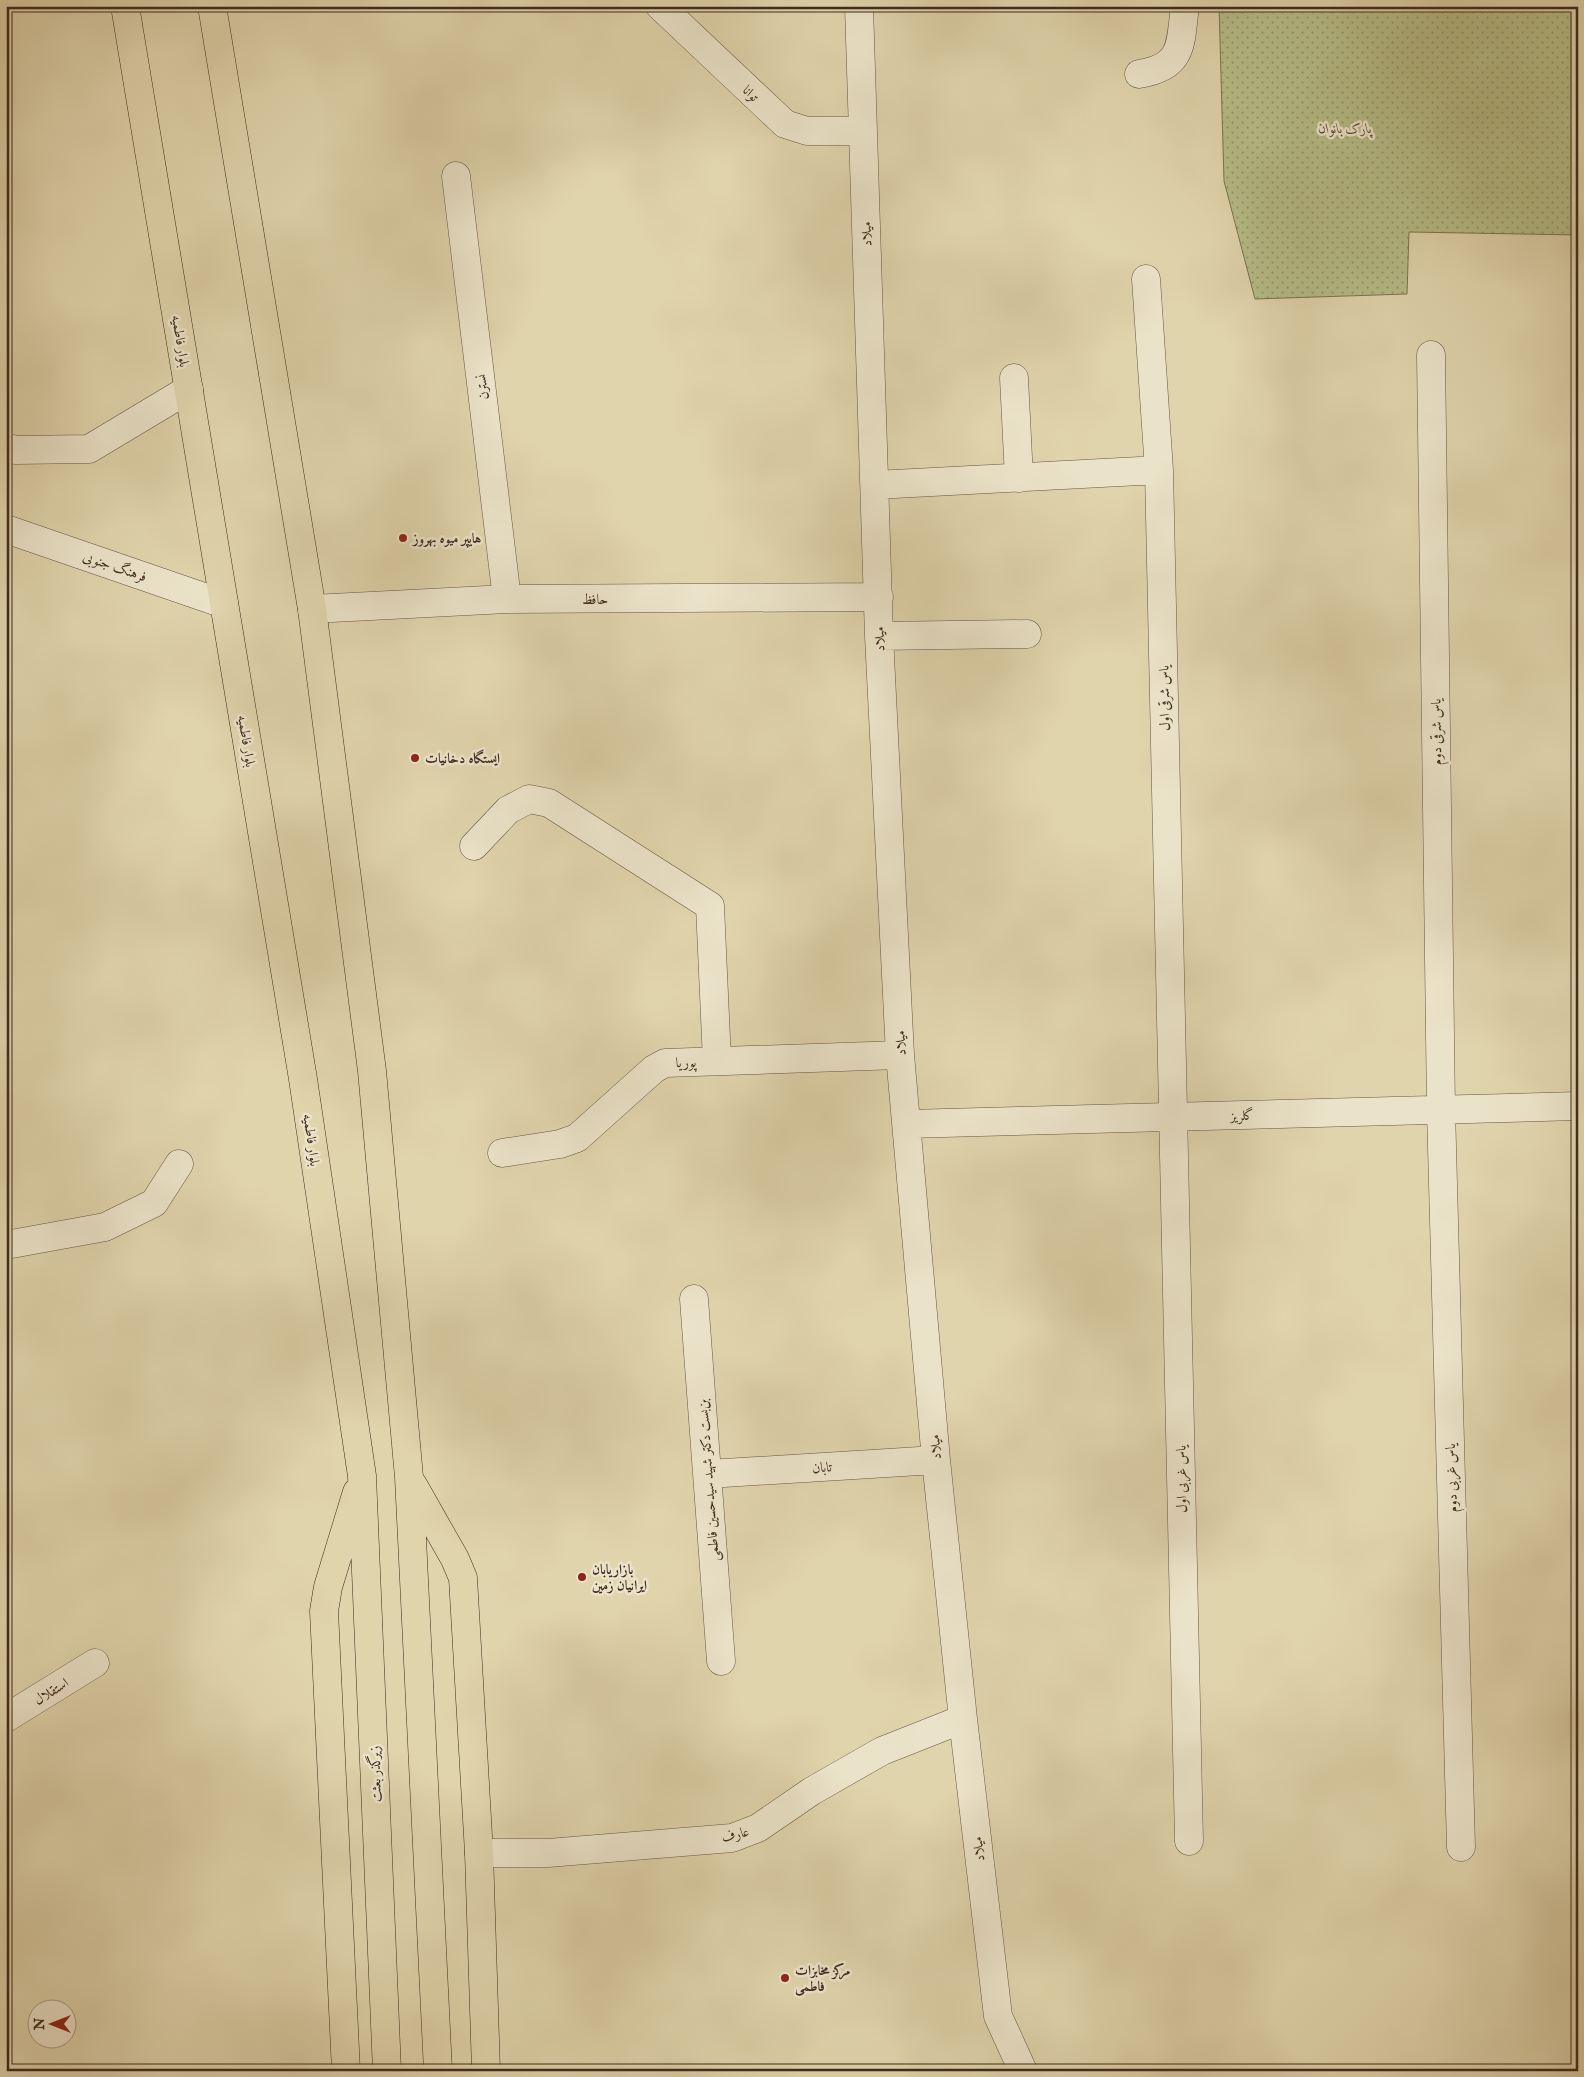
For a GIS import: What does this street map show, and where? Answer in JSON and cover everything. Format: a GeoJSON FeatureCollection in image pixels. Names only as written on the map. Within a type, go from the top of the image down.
{"type":"FeatureCollection","features":[{"type":"Feature","properties":{"kind":"highway","name":"بلوار فاطمیه"},"geometry":{"type":"LineString","coordinates":[[125,6],[303,1079],[362,1476]]}},
{"type":"Feature","properties":{"kind":"highway"},"geometry":{"type":"LineString","coordinates":[[212,6],[312,609],[372,1071],[409,1477],[438,2071]]}},
{"type":"Feature","properties":{"kind":"highway"},"geometry":{"type":"LineString","coordinates":[[346,2071],[324,1611],[335,1561],[362,1476]]}},
{"type":"Feature","properties":{"kind":"highway","name":"زیرگذر بعثت"},"geometry":{"type":"LineString","coordinates":[[362,1476],[387,2071]]}},
{"type":"Feature","properties":{"kind":"highway"},"geometry":{"type":"LineString","coordinates":[[409,1477],[428,1514],[455,1559],[463,1578],[479,1853],[486,2071]]}},
{"type":"Feature","properties":{"kind":"street","name":"توانا"},"geometry":{"type":"LineString","coordinates":[[660,6],[785,124],[807,131],[863,131]]}},
{"type":"Feature","properties":{"kind":"street","name":"میلاد"},"geometry":{"type":"LineString","coordinates":[[859,6],[875,485],[878,636],[900,1055],[936,1460],[963,1719],[998,2016],[1023,2071]]}},
{"type":"Feature","properties":{"kind":"street"},"geometry":{"type":"LineString","coordinates":[[1139,74],[1150,72],[1171,62],[1179,51],[1185,6]]}},
{"type":"Feature","properties":{"kind":"street","name":"نسترن"},"geometry":{"type":"LineString","coordinates":[[456,176],[508,599]]}},
{"type":"Feature","properties":{"kind":"street","name":"یاس شرقی اول"},"geometry":{"type":"LineString","coordinates":[[1146,279],[1159,470],[1173,1117]]}},
{"type":"Feature","properties":{"kind":"street","name":"یاس شرقی دوم"},"geometry":{"type":"LineString","coordinates":[[1431,355],[1441,1110]]}},
{"type":"Feature","properties":{"kind":"street"},"geometry":{"type":"LineString","coordinates":[[1014,378],[1019,478]]}},
{"type":"Feature","properties":{"kind":"street"},"geometry":{"type":"LineString","coordinates":[[6,447],[15,450],[89,449],[189,389]]}},
{"type":"Feature","properties":{"kind":"street"},"geometry":{"type":"LineString","coordinates":[[875,485],[1159,470]]}},
{"type":"Feature","properties":{"kind":"street","name":"فرهنگ جنوبی"},"geometry":{"type":"LineString","coordinates":[[6,529],[224,604]]}},
{"type":"Feature","properties":{"kind":"street","name":"حافظ"},"geometry":{"type":"LineString","coordinates":[[312,609],[508,599],[878,597]]}},
{"type":"Feature","properties":{"kind":"street"},"geometry":{"type":"LineString","coordinates":[[878,636],[1027,634]]}},
{"type":"Feature","properties":{"kind":"street"},"geometry":{"type":"LineString","coordinates":[[474,846],[508,810],[529,799],[549,803],[710,906],[718,1062]]}},
{"type":"Feature","properties":{"kind":"street","name":"پوریا"},"geometry":{"type":"LineString","coordinates":[[502,1153],[560,1144],[577,1138],[654,1069],[665,1063],[900,1055]]}},
{"type":"Feature","properties":{"kind":"street","name":"گلریز"},"geometry":{"type":"LineString","coordinates":[[907,1124],[1578,1106]]}},
{"type":"Feature","properties":{"kind":"street","name":"یاس غربی دوم"},"geometry":{"type":"LineString","coordinates":[[1441,1110],[1461,1847]]}},
{"type":"Feature","properties":{"kind":"street","name":"یاس غربی اول"},"geometry":{"type":"LineString","coordinates":[[1173,1117],[1189,1841]]}},
{"type":"Feature","properties":{"kind":"street"},"geometry":{"type":"LineString","coordinates":[[6,1245],[105,1227],[154,1203],[179,1164]]}},
{"type":"Feature","properties":{"kind":"street","name":"بن‌بست دکتر شهید سیدحسین فاطمی"},"geometry":{"type":"LineString","coordinates":[[694,1299],[721,1661]]}},
{"type":"Feature","properties":{"kind":"street","name":"تابان"},"geometry":{"type":"LineString","coordinates":[[708,1474],[936,1460]]}},
{"type":"Feature","properties":{"kind":"street","name":"استقلال"},"geometry":{"type":"LineString","coordinates":[[6,1718],[95,1663]]}},
{"type":"Feature","properties":{"kind":"street","name":"عارف"},"geometry":{"type":"LineString","coordinates":[[479,1853],[548,1853],[732,1838],[758,1828],[812,1791],[882,1751],[963,1719]]}},
{"type":"Feature","properties":{"kind":"green space","name":"پارک بانوان"},"geometry":{"type":"Polygon","coordinates":[[[1219,6],[1578,6],[1578,235],[1409,232],[1407,294],[1255,299],[1224,181],[1219,6]]]}},
{"type":"Feature","properties":{"kind":"place","name":"هایپر میوه بهروز"},"geometry":{"type":"Point","coordinates":[403,538]}},
{"type":"Feature","properties":{"kind":"place","name":"ایستگاه دخانیات"},"geometry":{"type":"Point","coordinates":[415,758]}},
{"type":"Feature","properties":{"kind":"place","name":"بازاریابان ایرانیان زمین"},"geometry":{"type":"Point","coordinates":[582,1577]}},
{"type":"Feature","properties":{"kind":"place","name":"مرکز مخابزات فاطمی"},"geometry":{"type":"Point","coordinates":[785,1978]}}]}
